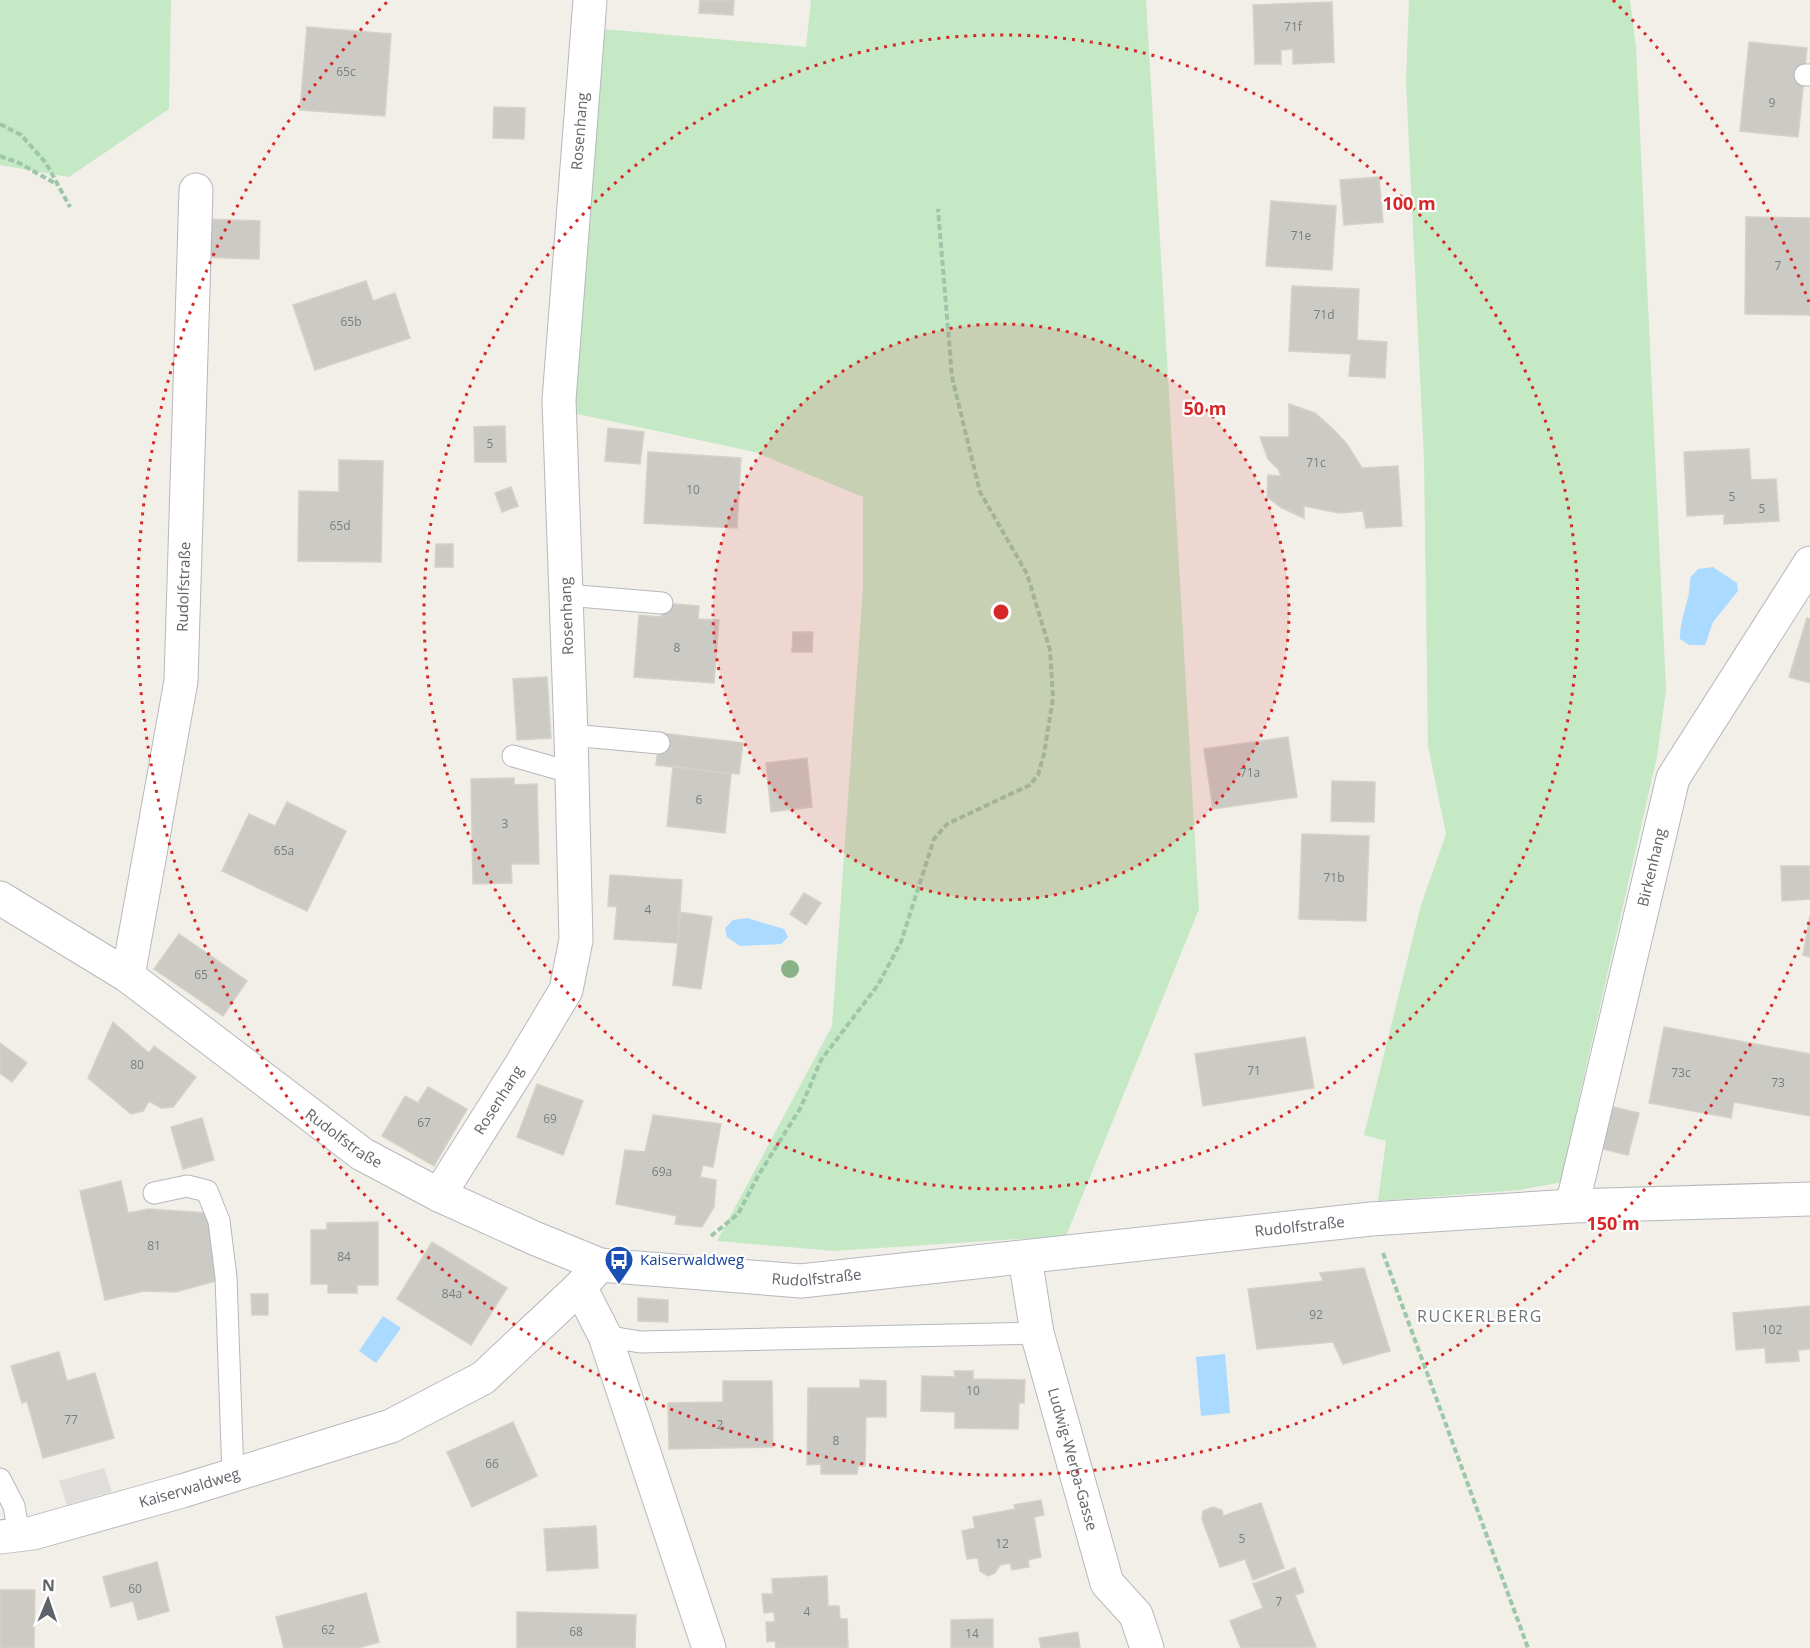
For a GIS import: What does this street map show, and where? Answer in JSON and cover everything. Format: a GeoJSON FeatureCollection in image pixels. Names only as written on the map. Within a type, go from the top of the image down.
{"type":"FeatureCollection","features":[{"type":"Feature","properties":{"kind":"street","name":"Rosenhang"},"geometry":{"type":"LineString","coordinates":[[439,1195],[566,990],[576,940],[559,400],[590,0]]}},
{"type":"Feature","properties":{"kind":"street","name":"Rudolfstraße"},"geometry":{"type":"LineString","coordinates":[[128,976],[181,681],[196,190]]}},
{"type":"Feature","properties":{"kind":"street","name":"Birkenhang"},"geometry":{"type":"LineString","coordinates":[[1572,1206],[1673,778],[1810,563]]}},
{"type":"Feature","properties":{"kind":"street","name":"Rudolfstraße"},"geometry":{"type":"LineString","coordinates":[[0,898],[128,976],[362,1154],[439,1195],[534,1238],[590,1276],[688,1272],[801,1281],[1371,1219],[1572,1206],[1810,1199]]}},
{"type":"Feature","properties":{"kind":"street","name":"Ludwig-Werba-Gasse"},"geometry":{"type":"LineString","coordinates":[[1025,1258],[1037,1333],[1107,1583],[1136,1615],[1147,1648]]}},
{"type":"Feature","properties":{"kind":"street","name":"Kaiserwaldweg"},"geometry":{"type":"LineString","coordinates":[[10,1536],[33,1533],[391,1426],[483,1378],[590,1276]]}},
{"type":"Feature","properties":{"kind":"street"},"geometry":{"type":"LineString","coordinates":[[590,1276],[605,1336],[709,1648]]}},
{"type":"Feature","properties":{"kind":"lane"},"geometry":{"type":"LineString","coordinates":[[566,595],[662,603]]}},
{"type":"Feature","properties":{"kind":"lane"},"geometry":{"type":"LineString","coordinates":[[571,735],[659,743]]}},
{"type":"Feature","properties":{"kind":"lane"},"geometry":{"type":"LineString","coordinates":[[513,756],[555,768],[572,768]]}},
{"type":"Feature","properties":{"kind":"lane"},"geometry":{"type":"LineString","coordinates":[[154,1193],[187,1186],[207,1191],[219,1221],[227,1288],[233,1475]]}},
{"type":"Feature","properties":{"kind":"lane"},"geometry":{"type":"LineString","coordinates":[[605,1336],[640,1342],[1037,1333]]}},
{"type":"Feature","properties":{"kind":"lane"},"geometry":{"type":"LineString","coordinates":[[0,1479],[14,1506],[10,1536]]}},
{"type":"Feature","properties":{"kind":"path"},"geometry":{"type":"LineString","coordinates":[[0,124],[21,135],[46,163],[70,207]]}},
{"type":"Feature","properties":{"kind":"path"},"geometry":{"type":"LineString","coordinates":[[0,156],[19,163],[58,186]]}},
{"type":"Feature","properties":{"kind":"path"},"geometry":{"type":"LineString","coordinates":[[688,1272],[708,1239],[738,1214],[758,1176],[801,1107],[821,1060],[878,985],[900,942],[934,839],[947,824],[1030,785],[1038,775],[1044,754],[1053,698],[1050,650],[1027,574],[980,492],[952,377],[938,208]]}},
{"type":"Feature","properties":{"kind":"path"},"geometry":{"type":"LineString","coordinates":[[1371,1219],[1528,1648]]}},
{"type":"Feature","properties":{"kind":"shaded area"},"geometry":{"type":"Polygon","coordinates":[[[104,1468],[112,1492],[67,1505],[59,1481],[104,1468]]]}},
{"type":"Feature","properties":{"kind":"green space"},"geometry":{"type":"Polygon","coordinates":[[[0,0],[171,0],[169,109],[69,177],[0,165],[0,0]]]}},
{"type":"Feature","properties":{"kind":"green space"},"geometry":{"type":"Polygon","coordinates":[[[811,0],[1146,0],[1199,909],[1066,1236],[834,1251],[717,1241],[832,1026],[863,587],[863,497],[755,452],[573,413],[604,29],[806,47],[811,0]]]}},
{"type":"Feature","properties":{"kind":"green space"},"geometry":{"type":"Polygon","coordinates":[[[1409,0],[1630,0],[1636,48],[1666,690],[1657,757],[1579,1098],[1564,1182],[1519,1190],[1378,1201],[1386,1141],[1364,1135],[1421,905],[1446,834],[1428,746],[1424,460],[1406,82],[1409,0]]]}},
{"type":"Feature","properties":{"kind":"water"},"geometry":{"type":"Polygon","coordinates":[[[1713,567],[1737,583],[1738,591],[1713,622],[1705,645],[1689,645],[1680,639],[1680,631],[1689,594],[1690,578],[1698,569],[1713,567]]]}},
{"type":"Feature","properties":{"kind":"water"},"geometry":{"type":"Polygon","coordinates":[[[747,918],[784,929],[788,937],[781,944],[740,946],[727,937],[725,928],[733,920],[747,918]]]}},
{"type":"Feature","properties":{"kind":"water"},"geometry":{"type":"Polygon","coordinates":[[[383,1316],[401,1328],[376,1363],[359,1351],[383,1316]]]}},
{"type":"Feature","properties":{"kind":"water"},"geometry":{"type":"Polygon","coordinates":[[[1225,1354],[1230,1413],[1201,1416],[1196,1357],[1225,1354]]]}},
{"type":"Feature","properties":{"kind":"building"},"geometry":{"type":"Polygon","coordinates":[[[700,0],[734,0],[733,15],[699,13],[700,0]]]}},
{"type":"Feature","properties":{"kind":"building"},"geometry":{"type":"Polygon","coordinates":[[[1332,2],[1334,62],[1293,64],[1293,49],[1281,50],[1281,64],[1255,64],[1253,5],[1332,2]]]}},
{"type":"Feature","properties":{"kind":"building"},"geometry":{"type":"Polygon","coordinates":[[[307,27],[391,34],[385,116],[300,110],[307,27]]]}},
{"type":"Feature","properties":{"kind":"building"},"geometry":{"type":"Polygon","coordinates":[[[1749,42],[1807,48],[1798,137],[1740,131],[1749,42]]]}},
{"type":"Feature","properties":{"kind":"building"},"geometry":{"type":"Polygon","coordinates":[[[494,107],[525,108],[524,139],[493,138],[494,107]]]}},
{"type":"Feature","properties":{"kind":"building"},"geometry":{"type":"Polygon","coordinates":[[[1379,177],[1383,222],[1344,225],[1340,180],[1379,177]]]}},
{"type":"Feature","properties":{"kind":"building"},"geometry":{"type":"Polygon","coordinates":[[[1271,201],[1336,206],[1332,270],[1266,266],[1271,201]]]}},
{"type":"Feature","properties":{"kind":"building"},"geometry":{"type":"Polygon","coordinates":[[[1746,217],[1810,218],[1810,315],[1745,314],[1746,217]]]}},
{"type":"Feature","properties":{"kind":"building"},"geometry":{"type":"Polygon","coordinates":[[[202,219],[260,221],[259,259],[201,257],[202,219]]]}},
{"type":"Feature","properties":{"kind":"building"},"geometry":{"type":"Polygon","coordinates":[[[366,281],[373,301],[395,293],[410,338],[315,370],[293,305],[366,281]]]}},
{"type":"Feature","properties":{"kind":"building"},"geometry":{"type":"Polygon","coordinates":[[[1292,286],[1359,289],[1357,340],[1387,342],[1385,378],[1349,376],[1351,354],[1289,351],[1292,286]]]}},
{"type":"Feature","properties":{"kind":"building"},"geometry":{"type":"Polygon","coordinates":[[[1289,404],[1315,413],[1347,444],[1362,468],[1398,466],[1402,526],[1366,528],[1363,511],[1339,513],[1304,506],[1304,518],[1282,508],[1267,497],[1268,475],[1281,476],[1278,469],[1268,459],[1260,437],[1289,437],[1289,404]]]}},
{"type":"Feature","properties":{"kind":"building"},"geometry":{"type":"Polygon","coordinates":[[[505,426],[506,462],[475,462],[474,427],[505,426]]]}},
{"type":"Feature","properties":{"kind":"building"},"geometry":{"type":"Polygon","coordinates":[[[608,428],[644,432],[640,464],[605,461],[608,428]]]}},
{"type":"Feature","properties":{"kind":"building"},"geometry":{"type":"Polygon","coordinates":[[[1749,449],[1751,480],[1776,479],[1779,521],[1724,524],[1724,514],[1687,516],[1684,452],[1749,449]]]}},
{"type":"Feature","properties":{"kind":"building"},"geometry":{"type":"Polygon","coordinates":[[[648,452],[741,458],[737,528],[644,523],[648,452]]]}},
{"type":"Feature","properties":{"kind":"building"},"geometry":{"type":"Polygon","coordinates":[[[339,460],[383,461],[381,562],[298,561],[299,491],[339,492],[339,460]]]}},
{"type":"Feature","properties":{"kind":"building"},"geometry":{"type":"Polygon","coordinates":[[[511,487],[518,506],[502,512],[495,493],[511,487]]]}},
{"type":"Feature","properties":{"kind":"building"},"geometry":{"type":"Polygon","coordinates":[[[436,544],[453,544],[453,567],[435,567],[436,544]]]}},
{"type":"Feature","properties":{"kind":"building"},"geometry":{"type":"Polygon","coordinates":[[[662,603],[699,606],[698,619],[719,620],[714,683],[634,677],[639,615],[661,617],[662,603]]]}},
{"type":"Feature","properties":{"kind":"building"},"geometry":{"type":"Polygon","coordinates":[[[1807,618],[1810,619],[1810,683],[1789,677],[1807,618]]]}},
{"type":"Feature","properties":{"kind":"building"},"geometry":{"type":"Polygon","coordinates":[[[793,632],[813,632],[812,652],[792,652],[793,632]]]}},
{"type":"Feature","properties":{"kind":"building"},"geometry":{"type":"Polygon","coordinates":[[[547,677],[551,738],[517,740],[513,679],[547,677]]]}},
{"type":"Feature","properties":{"kind":"building"},"geometry":{"type":"Polygon","coordinates":[[[660,733],[743,743],[739,774],[656,765],[660,733]]]}},
{"type":"Feature","properties":{"kind":"building"},"geometry":{"type":"Polygon","coordinates":[[[1288,737],[1297,797],[1213,809],[1204,749],[1288,737]]]}},
{"type":"Feature","properties":{"kind":"building"},"geometry":{"type":"Polygon","coordinates":[[[807,758],[812,807],[771,812],[766,763],[807,758]]]}},
{"type":"Feature","properties":{"kind":"building"},"geometry":{"type":"Polygon","coordinates":[[[673,766],[731,774],[725,833],[667,826],[673,766]]]}},
{"type":"Feature","properties":{"kind":"building"},"geometry":{"type":"Polygon","coordinates":[[[514,778],[514,785],[537,784],[539,864],[511,864],[512,883],[473,884],[471,779],[514,778]]]}},
{"type":"Feature","properties":{"kind":"building"},"geometry":{"type":"Polygon","coordinates":[[[1332,781],[1375,782],[1374,822],[1331,821],[1332,781]]]}},
{"type":"Feature","properties":{"kind":"building"},"geometry":{"type":"Polygon","coordinates":[[[287,802],[346,831],[307,911],[222,871],[249,814],[275,826],[287,802]]]}},
{"type":"Feature","properties":{"kind":"building"},"geometry":{"type":"Polygon","coordinates":[[[1302,834],[1369,836],[1366,921],[1299,919],[1302,834]]]}},
{"type":"Feature","properties":{"kind":"building"},"geometry":{"type":"Polygon","coordinates":[[[1781,866],[1810,866],[1810,899],[1782,901],[1781,866]]]}},
{"type":"Feature","properties":{"kind":"building"},"geometry":{"type":"Polygon","coordinates":[[[610,875],[682,880],[678,943],[614,939],[617,907],[608,906],[610,875]]]}},
{"type":"Feature","properties":{"kind":"building"},"geometry":{"type":"Polygon","coordinates":[[[804,893],[821,903],[806,925],[790,914],[804,893]]]}},
{"type":"Feature","properties":{"kind":"building"},"geometry":{"type":"Polygon","coordinates":[[[679,912],[712,917],[701,989],[673,985],[679,912]]]}},
{"type":"Feature","properties":{"kind":"building"},"geometry":{"type":"Polygon","coordinates":[[[1810,916],[1810,957],[1803,955],[1810,916]]]}},
{"type":"Feature","properties":{"kind":"building"},"geometry":{"type":"Polygon","coordinates":[[[179,934],[247,981],[223,1016],[154,969],[179,934]]]}},
{"type":"Feature","properties":{"kind":"building"},"geometry":{"type":"Polygon","coordinates":[[[113,1022],[149,1053],[154,1046],[196,1077],[173,1107],[161,1108],[149,1101],[143,1111],[131,1114],[88,1078],[113,1022]]]}},
{"type":"Feature","properties":{"kind":"building"},"geometry":{"type":"Polygon","coordinates":[[[1664,1027],[1810,1054],[1810,1116],[1734,1102],[1731,1118],[1649,1103],[1664,1027]]]}},
{"type":"Feature","properties":{"kind":"building"},"geometry":{"type":"Polygon","coordinates":[[[1305,1037],[1314,1088],[1203,1106],[1195,1054],[1305,1037]]]}},
{"type":"Feature","properties":{"kind":"building"},"geometry":{"type":"Polygon","coordinates":[[[0,1043],[27,1063],[12,1082],[0,1073],[0,1043]]]}},
{"type":"Feature","properties":{"kind":"building"},"geometry":{"type":"Polygon","coordinates":[[[537,1084],[583,1101],[563,1155],[517,1137],[537,1084]]]}},
{"type":"Feature","properties":{"kind":"building"},"geometry":{"type":"Polygon","coordinates":[[[428,1087],[467,1109],[434,1166],[382,1136],[405,1096],[418,1103],[428,1087]]]}},
{"type":"Feature","properties":{"kind":"building"},"geometry":{"type":"Polygon","coordinates":[[[1609,1106],[1639,1113],[1628,1155],[1599,1148],[1609,1106]]]}},
{"type":"Feature","properties":{"kind":"building"},"geometry":{"type":"Polygon","coordinates":[[[653,1115],[721,1124],[713,1167],[703,1165],[700,1177],[716,1180],[714,1207],[702,1227],[675,1224],[677,1216],[616,1204],[625,1150],[645,1152],[653,1115]]]}},
{"type":"Feature","properties":{"kind":"building"},"geometry":{"type":"Polygon","coordinates":[[[202,1118],[214,1160],[183,1169],[171,1127],[202,1118]]]}},
{"type":"Feature","properties":{"kind":"building"},"geometry":{"type":"Polygon","coordinates":[[[121,1181],[128,1213],[148,1209],[208,1213],[222,1279],[176,1292],[144,1291],[105,1300],[80,1191],[121,1181]]]}},
{"type":"Feature","properties":{"kind":"building"},"geometry":{"type":"Polygon","coordinates":[[[378,1222],[378,1285],[357,1285],[357,1293],[328,1293],[328,1284],[311,1284],[311,1230],[327,1230],[327,1223],[378,1222]]]}},
{"type":"Feature","properties":{"kind":"building"},"geometry":{"type":"Polygon","coordinates":[[[432,1242],[507,1288],[471,1345],[397,1299],[432,1242]]]}},
{"type":"Feature","properties":{"kind":"building"},"geometry":{"type":"Polygon","coordinates":[[[1364,1268],[1390,1351],[1343,1364],[1333,1342],[1257,1349],[1248,1289],[1323,1281],[1320,1273],[1364,1268]]]}},
{"type":"Feature","properties":{"kind":"building"},"geometry":{"type":"Polygon","coordinates":[[[251,1294],[268,1294],[268,1315],[252,1315],[251,1294]]]}},
{"type":"Feature","properties":{"kind":"building"},"geometry":{"type":"Polygon","coordinates":[[[638,1298],[668,1300],[668,1322],[638,1321],[638,1298]]]}},
{"type":"Feature","properties":{"kind":"building"},"geometry":{"type":"Polygon","coordinates":[[[1810,1306],[1810,1349],[1798,1350],[1799,1361],[1766,1363],[1765,1348],[1736,1350],[1733,1313],[1810,1306]]]}},
{"type":"Feature","properties":{"kind":"building"},"geometry":{"type":"Polygon","coordinates":[[[59,1352],[67,1381],[95,1373],[114,1438],[43,1458],[27,1401],[22,1403],[11,1366],[59,1352]]]}},
{"type":"Feature","properties":{"kind":"building"},"geometry":{"type":"Polygon","coordinates":[[[954,1371],[973,1371],[973,1379],[1025,1380],[1024,1403],[1019,1403],[1018,1429],[955,1428],[955,1412],[921,1411],[922,1376],[955,1377],[954,1371]]]}},
{"type":"Feature","properties":{"kind":"building"},"geometry":{"type":"Polygon","coordinates":[[[860,1380],[886,1381],[886,1417],[866,1417],[865,1466],[858,1466],[857,1474],[821,1474],[821,1464],[807,1465],[808,1388],[860,1388],[860,1380]]]}},
{"type":"Feature","properties":{"kind":"building"},"geometry":{"type":"Polygon","coordinates":[[[723,1381],[772,1381],[773,1447],[669,1449],[668,1403],[723,1402],[723,1381]]]}},
{"type":"Feature","properties":{"kind":"building"},"geometry":{"type":"Polygon","coordinates":[[[513,1422],[537,1476],[472,1507],[447,1452],[513,1422]]]}},
{"type":"Feature","properties":{"kind":"building"},"geometry":{"type":"Polygon","coordinates":[[[1041,1500],[1044,1515],[1034,1517],[1041,1557],[1028,1560],[1029,1567],[1012,1570],[1010,1563],[1000,1565],[995,1573],[988,1576],[980,1571],[978,1558],[967,1559],[962,1531],[975,1528],[973,1517],[1015,1509],[1014,1505],[1041,1500]]]}},
{"type":"Feature","properties":{"kind":"building"},"geometry":{"type":"Polygon","coordinates":[[[1261,1503],[1284,1568],[1253,1580],[1245,1559],[1220,1567],[1202,1519],[1203,1511],[1213,1507],[1222,1510],[1223,1516],[1261,1503]]]}},
{"type":"Feature","properties":{"kind":"building"},"geometry":{"type":"Polygon","coordinates":[[[596,1526],[598,1568],[547,1571],[544,1529],[596,1526]]]}},
{"type":"Feature","properties":{"kind":"building"},"geometry":{"type":"Polygon","coordinates":[[[157,1562],[169,1611],[138,1620],[133,1601],[111,1607],[103,1577],[157,1562]]]}},
{"type":"Feature","properties":{"kind":"building"},"geometry":{"type":"Polygon","coordinates":[[[1295,1568],[1304,1592],[1295,1595],[1316,1647],[1241,1648],[1230,1621],[1263,1608],[1253,1584],[1295,1568]]]}},
{"type":"Feature","properties":{"kind":"building"},"geometry":{"type":"Polygon","coordinates":[[[827,1576],[828,1606],[839,1606],[840,1619],[847,1619],[848,1648],[776,1648],[775,1641],[767,1642],[766,1622],[775,1622],[774,1612],[764,1613],[762,1594],[773,1594],[772,1579],[827,1576]]]}},
{"type":"Feature","properties":{"kind":"building"},"geometry":{"type":"Polygon","coordinates":[[[0,1590],[35,1590],[34,1648],[0,1648],[0,1590]]]}},
{"type":"Feature","properties":{"kind":"building"},"geometry":{"type":"Polygon","coordinates":[[[366,1593],[379,1642],[358,1648],[284,1648],[276,1617],[366,1593]]]}},
{"type":"Feature","properties":{"kind":"building"},"geometry":{"type":"Polygon","coordinates":[[[517,1612],[636,1615],[635,1648],[517,1648],[517,1612]]]}},
{"type":"Feature","properties":{"kind":"building"},"geometry":{"type":"Polygon","coordinates":[[[993,1619],[993,1648],[951,1648],[951,1620],[993,1619]]]}},
{"type":"Feature","properties":{"kind":"building"},"geometry":{"type":"Polygon","coordinates":[[[1078,1632],[1080,1648],[1041,1648],[1039,1638],[1078,1632]]]}},
{"type":"Feature","properties":{"kind":"place","name":"Kaiserwaldweg"},"geometry":{"type":"Point","coordinates":[619,1286]}},
{"type":"Feature","properties":{"kind":"district","name":"RUCKERLBERG"},"geometry":{"type":"Point","coordinates":[1480,1316]}}]}
